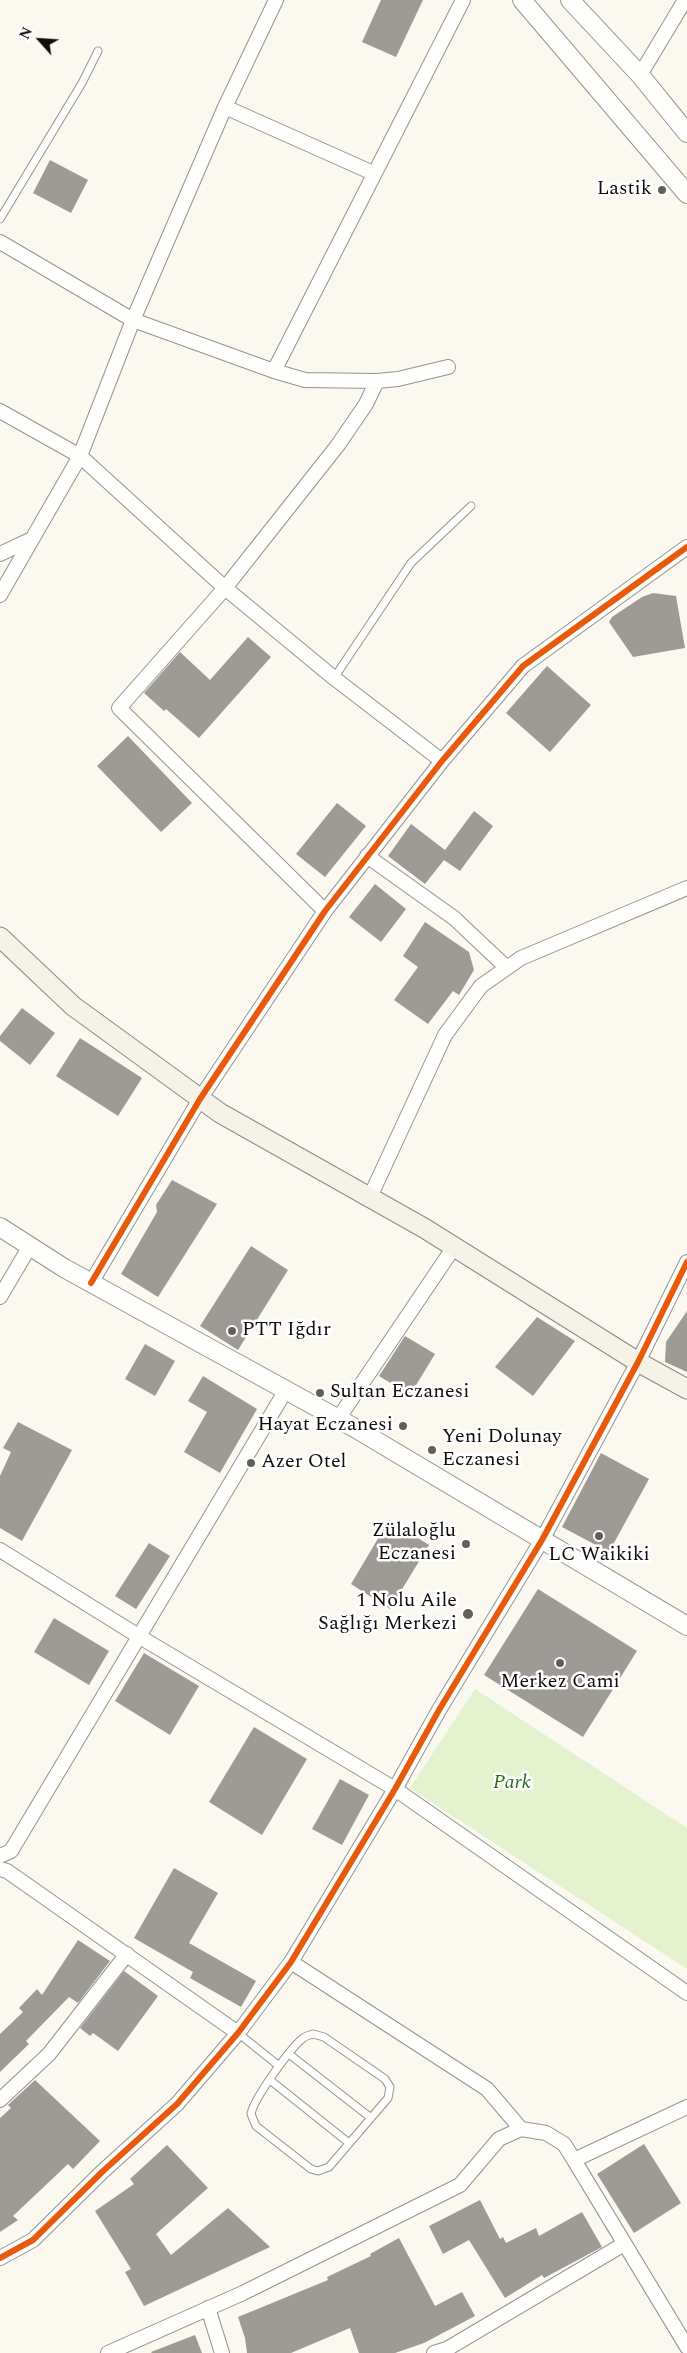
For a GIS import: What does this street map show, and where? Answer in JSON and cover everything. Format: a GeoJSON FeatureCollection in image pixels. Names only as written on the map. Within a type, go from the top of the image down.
{"type":"FeatureCollection","features":[{"type":"Feature","properties":{"kind":"main road"},"geometry":{"type":"LineString","coordinates":[[0,937],[73,1006],[220,1113],[370,1197],[638,1362],[687,1389]]}},
{"type":"Feature","properties":{"kind":"street"},"geometry":{"type":"LineString","coordinates":[[0,595],[80,456],[133,320],[224,107],[276,0]]}},
{"type":"Feature","properties":{"kind":"street"},"geometry":{"type":"LineString","coordinates":[[274,370],[463,0]]}},
{"type":"Feature","properties":{"kind":"street"},"geometry":{"type":"LineString","coordinates":[[522,0],[687,194]]}},
{"type":"Feature","properties":{"kind":"street"},"geometry":{"type":"LineString","coordinates":[[570,0],[640,75],[687,132]]}},
{"type":"Feature","properties":{"kind":"street"},"geometry":{"type":"LineString","coordinates":[[640,75],[685,0]]}},
{"type":"Feature","properties":{"kind":"street"},"geometry":{"type":"LineString","coordinates":[[224,107],[373,173]]}},
{"type":"Feature","properties":{"kind":"street"},"geometry":{"type":"LineString","coordinates":[[0,242],[133,320],[305,380],[376,381],[398,379],[448,367]]}},
{"type":"Feature","properties":{"kind":"street"},"geometry":{"type":"LineString","coordinates":[[325,912],[119,708],[224,588],[338,445],[366,404],[376,381]]}},
{"type":"Feature","properties":{"kind":"street"},"geometry":{"type":"LineString","coordinates":[[0,411],[80,456],[224,588],[334,678],[442,761]]}},
{"type":"Feature","properties":{"kind":"street"},"geometry":{"type":"LineString","coordinates":[[0,554],[32,540]]}},
{"type":"Feature","properties":{"kind":"street"},"geometry":{"type":"LineString","coordinates":[[91,1283],[200,1099],[325,912],[442,761],[524,666],[687,547]]}},
{"type":"Feature","properties":{"kind":"street"},"geometry":{"type":"LineString","coordinates":[[367,856],[454,918],[507,968]]}},
{"type":"Feature","properties":{"kind":"street"},"geometry":{"type":"LineString","coordinates":[[370,1197],[445,1035],[482,986],[521,958],[687,888]]}},
{"type":"Feature","properties":{"kind":"street"},"geometry":{"type":"LineString","coordinates":[[0,1227],[91,1283],[338,1419],[687,1626]]}},
{"type":"Feature","properties":{"kind":"street"},"geometry":{"type":"LineString","coordinates":[[0,1297],[30,1246]]}},
{"type":"Feature","properties":{"kind":"street"},"geometry":{"type":"LineString","coordinates":[[338,1419],[454,1247]]}},
{"type":"Feature","properties":{"kind":"street"},"geometry":{"type":"LineString","coordinates":[[0,2258],[33,2240],[102,2172],[177,2104],[238,2033],[291,1962],[395,1789],[438,1710],[542,1540],[638,1362],[687,1262]]}},
{"type":"Feature","properties":{"kind":"street"},"geometry":{"type":"LineString","coordinates":[[0,1856],[11,1851],[286,1390]]}},
{"type":"Feature","properties":{"kind":"street"},"geometry":{"type":"LineString","coordinates":[[0,1550],[140,1637],[395,1789],[687,1993]]}},
{"type":"Feature","properties":{"kind":"street"},"geometry":{"type":"LineString","coordinates":[[0,1869],[7,1871],[238,2033]]}},
{"type":"Feature","properties":{"kind":"street"},"geometry":{"type":"LineString","coordinates":[[0,2100],[50,2054],[127,1954]]}},
{"type":"Feature","properties":{"kind":"street"},"geometry":{"type":"LineString","coordinates":[[291,1962],[487,2089],[522,2129]]}},
{"type":"Feature","properties":{"kind":"street"},"geometry":{"type":"LineString","coordinates":[[574,2160],[687,2107]]}},
{"type":"Feature","properties":{"kind":"street"},"geometry":{"type":"LineString","coordinates":[[108,2353],[252,2289],[460,2185],[499,2139],[522,2129],[546,2133],[564,2144],[687,2347]]}},
{"type":"Feature","properties":{"kind":"street"},"geometry":{"type":"LineString","coordinates":[[434,2353],[447,2348],[624,2244]]}},
{"type":"Feature","properties":{"kind":"street"},"geometry":{"type":"LineString","coordinates":[[208,2308],[222,2353]]}},
{"type":"Feature","properties":{"kind":"lane"},"geometry":{"type":"LineString","coordinates":[[0,220],[82,83],[98,51]]}},
{"type":"Feature","properties":{"kind":"lane"},"geometry":{"type":"LineString","coordinates":[[334,678],[411,563],[471,506]]}},
{"type":"Feature","properties":{"kind":"lane"},"geometry":{"type":"LineString","coordinates":[[238,2033],[279,2066]]}},
{"type":"Feature","properties":{"kind":"lane"},"geometry":{"type":"LineString","coordinates":[[319,2035],[386,2079],[390,2087],[390,2092],[371,2118],[329,2168],[314,2170],[256,2126],[251,2118],[252,2109],[279,2066],[289,2054],[302,2039],[307,2036],[319,2035]]}},
{"type":"Feature","properties":{"kind":"lane"},"geometry":{"type":"LineString","coordinates":[[289,2054],[371,2118]]}},
{"type":"Feature","properties":{"kind":"lane"},"geometry":{"type":"LineString","coordinates":[[270,2080],[349,2144]]}},
{"type":"Feature","properties":{"kind":"green space","name":"Park"},"geometry":{"type":"Polygon","coordinates":[[[475,1689],[687,1828],[687,1969],[410,1788],[475,1689]]]}},
{"type":"Feature","properties":{"kind":"building"},"geometry":{"type":"Polygon","coordinates":[[[381,0],[423,0],[396,57],[362,42],[381,0]]]}},
{"type":"Feature","properties":{"kind":"building"},"geometry":{"type":"Polygon","coordinates":[[[50,160],[88,180],[71,213],[33,193],[50,160]]]}},
{"type":"Feature","properties":{"kind":"building"},"geometry":{"type":"Polygon","coordinates":[[[653,593],[676,596],[685,648],[633,657],[609,622],[612,617],[642,597],[653,593]]]}},
{"type":"Feature","properties":{"kind":"building"},"geometry":{"type":"Polygon","coordinates":[[[248,637],[271,657],[199,738],[166,709],[164,711],[144,693],[180,652],[210,680],[248,637]]]}},
{"type":"Feature","properties":{"kind":"building"},"geometry":{"type":"Polygon","coordinates":[[[547,666],[591,705],[550,752],[506,713],[547,666]]]}},
{"type":"Feature","properties":{"kind":"building"},"geometry":{"type":"Polygon","coordinates":[[[128,736],[192,803],[161,832],[97,766],[128,736]]]}},
{"type":"Feature","properties":{"kind":"building"},"geometry":{"type":"Polygon","coordinates":[[[337,803],[366,826],[325,877],[296,854],[337,803]]]}},
{"type":"Feature","properties":{"kind":"building"},"geometry":{"type":"Polygon","coordinates":[[[474,811],[493,826],[460,871],[444,860],[425,884],[388,856],[411,824],[445,850],[474,811]]]}},
{"type":"Feature","properties":{"kind":"building"},"geometry":{"type":"Polygon","coordinates":[[[375,884],[406,909],[381,942],[349,917],[375,884]]]}},
{"type":"Feature","properties":{"kind":"building"},"geometry":{"type":"Polygon","coordinates":[[[425,922],[469,952],[474,970],[459,995],[453,991],[428,1024],[394,1000],[418,967],[403,956],[425,922]]]}},
{"type":"Feature","properties":{"kind":"building"},"geometry":{"type":"Polygon","coordinates":[[[22,1008],[55,1033],[30,1065],[0,1041],[0,1036],[22,1008]]]}},
{"type":"Feature","properties":{"kind":"building"},"geometry":{"type":"Polygon","coordinates":[[[80,1038],[142,1078],[118,1116],[56,1076],[80,1038]]]}},
{"type":"Feature","properties":{"kind":"building"},"geometry":{"type":"Polygon","coordinates":[[[172,1180],[217,1204],[158,1297],[121,1274],[157,1212],[156,1205],[172,1180]]]}},
{"type":"Feature","properties":{"kind":"building"},"geometry":{"type":"Polygon","coordinates":[[[251,1246],[288,1270],[238,1350],[200,1326],[251,1246]]]}},
{"type":"Feature","properties":{"kind":"building"},"geometry":{"type":"Polygon","coordinates":[[[687,1311],[687,1372],[665,1362],[666,1342],[687,1311]]]}},
{"type":"Feature","properties":{"kind":"building"},"geometry":{"type":"Polygon","coordinates":[[[537,1317],[575,1341],[533,1396],[495,1367],[537,1317]]]}},
{"type":"Feature","properties":{"kind":"building"},"geometry":{"type":"Polygon","coordinates":[[[405,1336],[435,1354],[410,1395],[379,1376],[405,1336]]]}},
{"type":"Feature","properties":{"kind":"building"},"geometry":{"type":"Polygon","coordinates":[[[145,1344],[175,1361],[155,1396],[125,1379],[145,1344]]]}},
{"type":"Feature","properties":{"kind":"building"},"geometry":{"type":"Polygon","coordinates":[[[203,1376],[257,1409],[220,1473],[184,1452],[207,1412],[188,1401],[203,1376]]]}},
{"type":"Feature","properties":{"kind":"building"},"geometry":{"type":"Polygon","coordinates":[[[18,1422],[72,1450],[22,1541],[0,1528],[0,1476],[11,1452],[3,1448],[18,1422]]]}},
{"type":"Feature","properties":{"kind":"building"},"geometry":{"type":"Polygon","coordinates":[[[601,1453],[649,1479],[609,1552],[562,1527],[601,1453]]]}},
{"type":"Feature","properties":{"kind":"building"},"geometry":{"type":"Polygon","coordinates":[[[389,1520],[429,1545],[390,1609],[351,1584],[389,1520]]]}},
{"type":"Feature","properties":{"kind":"building"},"geometry":{"type":"Polygon","coordinates":[[[149,1543],[170,1556],[136,1609],[115,1596],[149,1543]]]}},
{"type":"Feature","properties":{"kind":"building","name":"Merkez Cami"},"geometry":{"type":"Polygon","coordinates":[[[538,1589],[637,1651],[583,1737],[484,1675],[538,1589]]]}},
{"type":"Feature","properties":{"kind":"building"},"geometry":{"type":"Polygon","coordinates":[[[54,1618],[109,1651],[89,1685],[34,1652],[54,1618]]]}},
{"type":"Feature","properties":{"kind":"building"},"geometry":{"type":"Polygon","coordinates":[[[144,1653],[199,1686],[170,1735],[115,1701],[144,1653]]]}},
{"type":"Feature","properties":{"kind":"building"},"geometry":{"type":"Polygon","coordinates":[[[254,1727],[307,1759],[262,1835],[209,1802],[254,1727]]]}},
{"type":"Feature","properties":{"kind":"building"},"geometry":{"type":"Polygon","coordinates":[[[340,1779],[369,1795],[342,1845],[312,1829],[340,1779]]]}},
{"type":"Feature","properties":{"kind":"building"},"geometry":{"type":"Polygon","coordinates":[[[174,1868],[218,1893],[189,1943],[256,1981],[241,2007],[190,1978],[193,1972],[134,1938],[174,1868]]]}},
{"type":"Feature","properties":{"kind":"building"},"geometry":{"type":"Polygon","coordinates":[[[78,1940],[110,1961],[78,2003],[69,1997],[26,2041],[29,2044],[0,2072],[0,2034],[23,2012],[19,2008],[37,1989],[42,1995],[78,1940]]]}},
{"type":"Feature","properties":{"kind":"building"},"geometry":{"type":"Polygon","coordinates":[[[124,1971],[158,1996],[118,2051],[93,2033],[90,2036],[80,2028],[124,1971]]]}},
{"type":"Feature","properties":{"kind":"building"},"geometry":{"type":"Polygon","coordinates":[[[35,2080],[100,2141],[73,2169],[68,2164],[13,2216],[18,2220],[0,2232],[0,2118],[11,2108],[8,2105],[35,2080]]]}},
{"type":"Feature","properties":{"kind":"building"},"geometry":{"type":"Polygon","coordinates":[[[644,2144],[681,2203],[634,2233],[597,2174],[644,2144]]]}},
{"type":"Feature","properties":{"kind":"building"},"geometry":{"type":"Polygon","coordinates":[[[167,2145],[208,2188],[156,2234],[171,2255],[228,2208],[270,2247],[144,2306],[125,2272],[131,2269],[95,2211],[134,2184],[130,2179],[167,2145]]]}},
{"type":"Feature","properties":{"kind":"building"},"geometry":{"type":"Polygon","coordinates":[[[480,2200],[500,2239],[503,2237],[506,2243],[536,2228],[539,2236],[582,2212],[602,2247],[544,2278],[542,2275],[505,2298],[469,2240],[443,2254],[429,2226],[480,2200]]]}},
{"type":"Feature","properties":{"kind":"building"},"geometry":{"type":"Polygon","coordinates":[[[399,2238],[435,2306],[462,2292],[475,2316],[424,2343],[395,2353],[359,2353],[350,2328],[291,2353],[247,2353],[245,2338],[238,2317],[328,2280],[327,2277],[371,2256],[370,2254],[399,2238]]]}},
{"type":"Feature","properties":{"kind":"building"},"geometry":{"type":"Polygon","coordinates":[[[195,2335],[202,2353],[151,2352],[195,2335]]]}},
{"type":"Feature","properties":{"kind":"cycle path"},"geometry":{"type":"LineString","coordinates":[[91,1283],[200,1099],[325,911],[442,761],[523,666],[687,547]]}},
{"type":"Feature","properties":{"kind":"cycle path"},"geometry":{"type":"LineString","coordinates":[[0,2258],[33,2240],[102,2172],[177,2104],[238,2033],[291,1962],[395,1789],[439,1710],[542,1540],[638,1362],[687,1262]]}},
{"type":"Feature","properties":{"kind":"place","name":"Lastik"},"geometry":{"type":"Point","coordinates":[662,190]}},
{"type":"Feature","properties":{"kind":"place","name":"PTT Iğdır"},"geometry":{"type":"Point","coordinates":[232,1331]}},
{"type":"Feature","properties":{"kind":"place","name":"Sultan Eczanesi"},"geometry":{"type":"Point","coordinates":[320,1393]}},
{"type":"Feature","properties":{"kind":"place","name":"Hayat Eczanesi"},"geometry":{"type":"Point","coordinates":[403,1426]}},
{"type":"Feature","properties":{"kind":"place","name":"Yeni Dolunay Eczanesi"},"geometry":{"type":"Point","coordinates":[432,1450]}},
{"type":"Feature","properties":{"kind":"place","name":"Azer Otel"},"geometry":{"type":"Point","coordinates":[251,1463]}},
{"type":"Feature","properties":{"kind":"place","name":"LC Waikiki"},"geometry":{"type":"Point","coordinates":[599,1536]}},
{"type":"Feature","properties":{"kind":"place","name":"Zülaloğlu Eczanesi"},"geometry":{"type":"Point","coordinates":[466,1544]}},
{"type":"Feature","properties":{"kind":"place","name":"1 Nolu Aile Sağlığı Merkezi"},"geometry":{"type":"Point","coordinates":[468,1614]}},
{"type":"Feature","properties":{"kind":"place","name":"Merkez Cami"},"geometry":{"type":"Point","coordinates":[560,1663]}}]}
